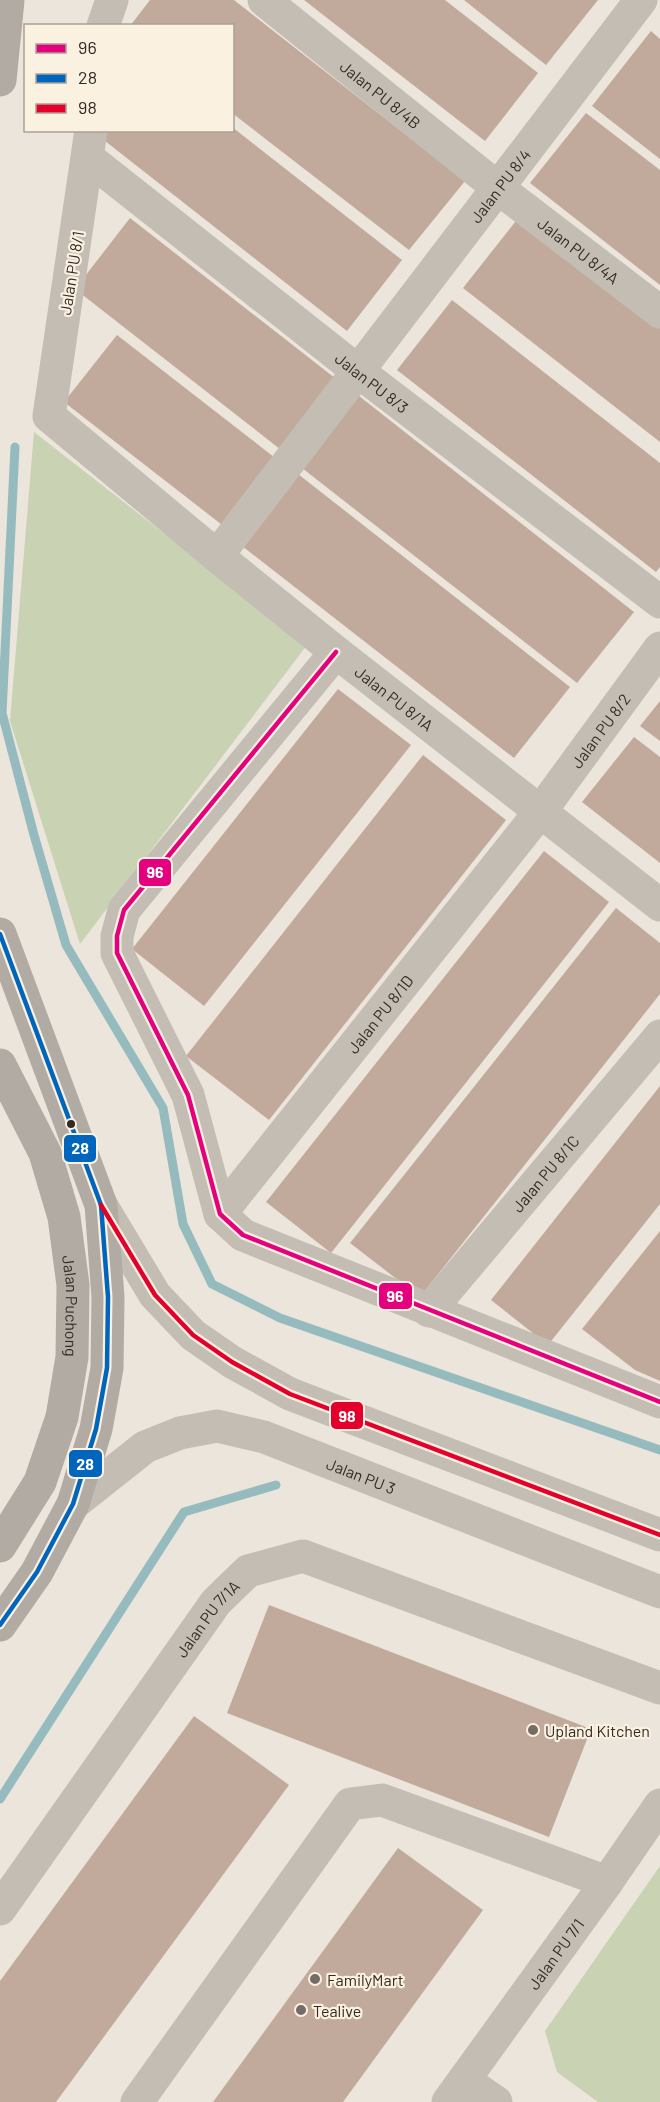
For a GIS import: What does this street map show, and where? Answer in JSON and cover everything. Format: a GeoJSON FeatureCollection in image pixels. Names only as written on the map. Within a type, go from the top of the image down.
{"type":"FeatureCollection","features":[{"type":"Feature","properties":{"kind":"main road"},"geometry":{"type":"LineString","coordinates":[[0,80],[8,0]]}},
{"type":"Feature","properties":{"kind":"main road"},"geometry":{"type":"LineString","coordinates":[[0,934],[101,1205],[108,1297],[106,1368],[96,1429],[73,1504],[37,1572],[0,1625]]}},
{"type":"Feature","properties":{"kind":"main road","name":"Jalan Puchong"},"geometry":{"type":"LineString","coordinates":[[0,1065],[45,1153],[63,1218],[73,1295],[72,1357],[62,1417],[40,1482],[0,1546]]}},
{"type":"Feature","properties":{"kind":"street"},"geometry":{"type":"LineString","coordinates":[[104,24],[112,0]]}},
{"type":"Feature","properties":{"kind":"street","name":"Jalan PU 8/4B"},"geometry":{"type":"LineString","coordinates":[[264,0],[498,188]]}},
{"type":"Feature","properties":{"kind":"street","name":"Jalan PU 8/4"},"geometry":{"type":"LineString","coordinates":[[217,556],[642,0]]}},
{"type":"Feature","properties":{"kind":"street"},"geometry":{"type":"LineString","coordinates":[[646,0],[660,11]]}},
{"type":"Feature","properties":{"kind":"street","name":"Jalan PU 8/3"},"geometry":{"type":"LineString","coordinates":[[90,144],[359,372],[660,602]]}},
{"type":"Feature","properties":{"kind":"street","name":"Jalan PU 8/1"},"geometry":{"type":"LineString","coordinates":[[49,416],[90,144]]}},
{"type":"Feature","properties":{"kind":"street","name":"Jalan PU 8/4A"},"geometry":{"type":"LineString","coordinates":[[498,188],[660,312]]}},
{"type":"Feature","properties":{"kind":"street","name":"Jalan PU 8/1A"},"geometry":{"type":"LineString","coordinates":[[49,416],[336,652],[660,905]]}},
{"type":"Feature","properties":{"kind":"street","name":"Jalan PU 8/2"},"geometry":{"type":"LineString","coordinates":[[540,812],[660,648]]}},
{"type":"Feature","properties":{"kind":"street"},"geometry":{"type":"LineString","coordinates":[[336,652],[124,910],[117,936],[117,953],[188,1095],[220,1214],[243,1235],[660,1402]]}},
{"type":"Feature","properties":{"kind":"street","name":"Jalan PU 8/1D"},"geometry":{"type":"LineString","coordinates":[[220,1214],[540,812]]}},
{"type":"Feature","properties":{"kind":"street","name":"Jalan PU 8/1C"},"geometry":{"type":"LineString","coordinates":[[429,1311],[660,1036]]}},
{"type":"Feature","properties":{"kind":"street"},"geometry":{"type":"LineString","coordinates":[[101,1205],[154,1295],[193,1335],[232,1362],[290,1394],[651,1528]]}},
{"type":"Feature","properties":{"kind":"street","name":"Jalan PU 3"},"geometry":{"type":"LineString","coordinates":[[73,1504],[145,1447],[180,1433],[217,1426],[264,1437],[660,1592]]}},
{"type":"Feature","properties":{"kind":"street","name":"Jalan PU 7/1A"},"geometry":{"type":"LineString","coordinates":[[0,1909],[216,1602],[248,1571],[303,1557],[660,1688]]}},
{"type":"Feature","properties":{"kind":"street"},"geometry":{"type":"LineString","coordinates":[[137,2102],[350,1804],[382,1800],[607,1882]]}},
{"type":"Feature","properties":{"kind":"street","name":"Jalan PU 7/1"},"geometry":{"type":"LineString","coordinates":[[456,2091],[660,1805]]}},
{"type":"Feature","properties":{"kind":"street"},"geometry":{"type":"LineString","coordinates":[[456,2091],[496,2102]]}},
{"type":"Feature","properties":{"kind":"green space"},"geometry":{"type":"Polygon","coordinates":[[[34,432],[307,645],[80,944],[10,721],[34,432]]]}},
{"type":"Feature","properties":{"kind":"green space"},"geometry":{"type":"Polygon","coordinates":[[[660,1866],[660,2102],[598,2102],[557,2072],[545,2031],[660,1866]]]}},
{"type":"Feature","properties":{"kind":"building"},"geometry":{"type":"Polygon","coordinates":[[[150,0],[234,0],[465,181],[409,250],[234,115],[234,24],[132,24],[150,0]]]}},
{"type":"Feature","properties":{"kind":"building"},"geometry":{"type":"Polygon","coordinates":[[[304,0],[445,0],[538,73],[485,141],[304,0]]]}},
{"type":"Feature","properties":{"kind":"building"},"geometry":{"type":"Polygon","coordinates":[[[464,0],[598,0],[546,65],[464,0]]]}},
{"type":"Feature","properties":{"kind":"building"},"geometry":{"type":"Polygon","coordinates":[[[651,31],[660,39],[660,159],[592,106],[651,31]]]}},
{"type":"Feature","properties":{"kind":"building"},"geometry":{"type":"Polygon","coordinates":[[[586,113],[660,170],[660,285],[530,183],[586,113]]]}},
{"type":"Feature","properties":{"kind":"building"},"geometry":{"type":"Polygon","coordinates":[[[234,129],[402,260],[347,331],[100,137],[104,132],[234,132],[234,129]]]}},
{"type":"Feature","properties":{"kind":"building"},"geometry":{"type":"Polygon","coordinates":[[[519,217],[660,327],[660,442],[463,288],[519,217]]]}},
{"type":"Feature","properties":{"kind":"building"},"geometry":{"type":"Polygon","coordinates":[[[130,218],[340,382],[285,453],[75,289],[130,218]]]}},
{"type":"Feature","properties":{"kind":"building"},"geometry":{"type":"Polygon","coordinates":[[[452,300],[660,463],[660,567],[656,572],[397,370],[452,300]]]}},
{"type":"Feature","properties":{"kind":"building"},"geometry":{"type":"Polygon","coordinates":[[[117,335],[279,461],[226,528],[64,402],[117,335]]]}},
{"type":"Feature","properties":{"kind":"building"},"geometry":{"type":"Polygon","coordinates":[[[359,396],[634,612],[577,683],[302,468],[359,396]]]}},
{"type":"Feature","properties":{"kind":"building"},"geometry":{"type":"Polygon","coordinates":[[[298,474],[570,687],[514,758],[242,546],[298,474]]]}},
{"type":"Feature","properties":{"kind":"building"},"geometry":{"type":"Polygon","coordinates":[[[338,689],[411,745],[204,1006],[132,949],[338,689]]]}},
{"type":"Feature","properties":{"kind":"building"},"geometry":{"type":"Polygon","coordinates":[[[660,701],[660,741],[640,726],[660,701]]]}},
{"type":"Feature","properties":{"kind":"building"},"geometry":{"type":"Polygon","coordinates":[[[634,737],[660,757],[660,863],[582,802],[634,737]]]}},
{"type":"Feature","properties":{"kind":"building"},"geometry":{"type":"Polygon","coordinates":[[[423,755],[506,820],[269,1120],[186,1056],[423,755]]]}},
{"type":"Feature","properties":{"kind":"building"},"geometry":{"type":"Polygon","coordinates":[[[544,851],[609,902],[331,1253],[266,1202],[544,851]]]}},
{"type":"Feature","properties":{"kind":"building"},"geometry":{"type":"Polygon","coordinates":[[[616,908],[660,943],[660,994],[420,1297],[350,1243],[616,908]]]}},
{"type":"Feature","properties":{"kind":"building"},"geometry":{"type":"Polygon","coordinates":[[[660,1086],[660,1204],[548,1345],[491,1300],[660,1086]]]}},
{"type":"Feature","properties":{"kind":"building"},"geometry":{"type":"Polygon","coordinates":[[[660,1231],[660,1381],[635,1370],[582,1329],[660,1231]]]}},
{"type":"Feature","properties":{"kind":"building"},"geometry":{"type":"Polygon","coordinates":[[[269,1605],[591,1729],[549,1837],[227,1713],[269,1605]]]}},
{"type":"Feature","properties":{"kind":"building"},"geometry":{"type":"Polygon","coordinates":[[[194,1716],[289,1785],[56,2102],[0,2102],[0,1981],[194,1716]]]}},
{"type":"Feature","properties":{"kind":"building"},"geometry":{"type":"Polygon","coordinates":[[[398,1848],[483,1910],[343,2102],[213,2102],[398,1848]]]}},
{"type":"Feature","properties":{"kind":"waterway"},"geometry":{"type":"LineString","coordinates":[[15,447],[2,713],[66,945],[163,1108],[183,1224],[212,1284],[280,1318],[660,1450]]}},
{"type":"Feature","properties":{"kind":"waterway"},"geometry":{"type":"LineString","coordinates":[[0,1799],[184,1512],[276,1485]]}},
{"type":"Feature","properties":{"kind":"transit line","name":"96"},"geometry":{"type":"LineString","coordinates":[[336,652],[124,910],[117,936],[117,953],[188,1095],[220,1214],[243,1235],[660,1402]]}},
{"type":"Feature","properties":{"kind":"transit line","name":"28"},"geometry":{"type":"LineString","coordinates":[[0,934],[101,1205],[108,1297],[107,1368],[96,1429],[73,1504],[37,1572],[0,1625]]}},
{"type":"Feature","properties":{"kind":"transit line","name":"98"},"geometry":{"type":"LineString","coordinates":[[101,1205],[155,1295],[193,1335],[232,1362],[290,1394],[660,1535]]}},
{"type":"Feature","properties":{"kind":"place","name":"Upland Kitchen"},"geometry":{"type":"Point","coordinates":[533,1730]}},
{"type":"Feature","properties":{"kind":"place","name":"FamilyMart"},"geometry":{"type":"Point","coordinates":[315,1979]}},
{"type":"Feature","properties":{"kind":"place","name":"Tealive"},"geometry":{"type":"Point","coordinates":[301,2010]}}]}
